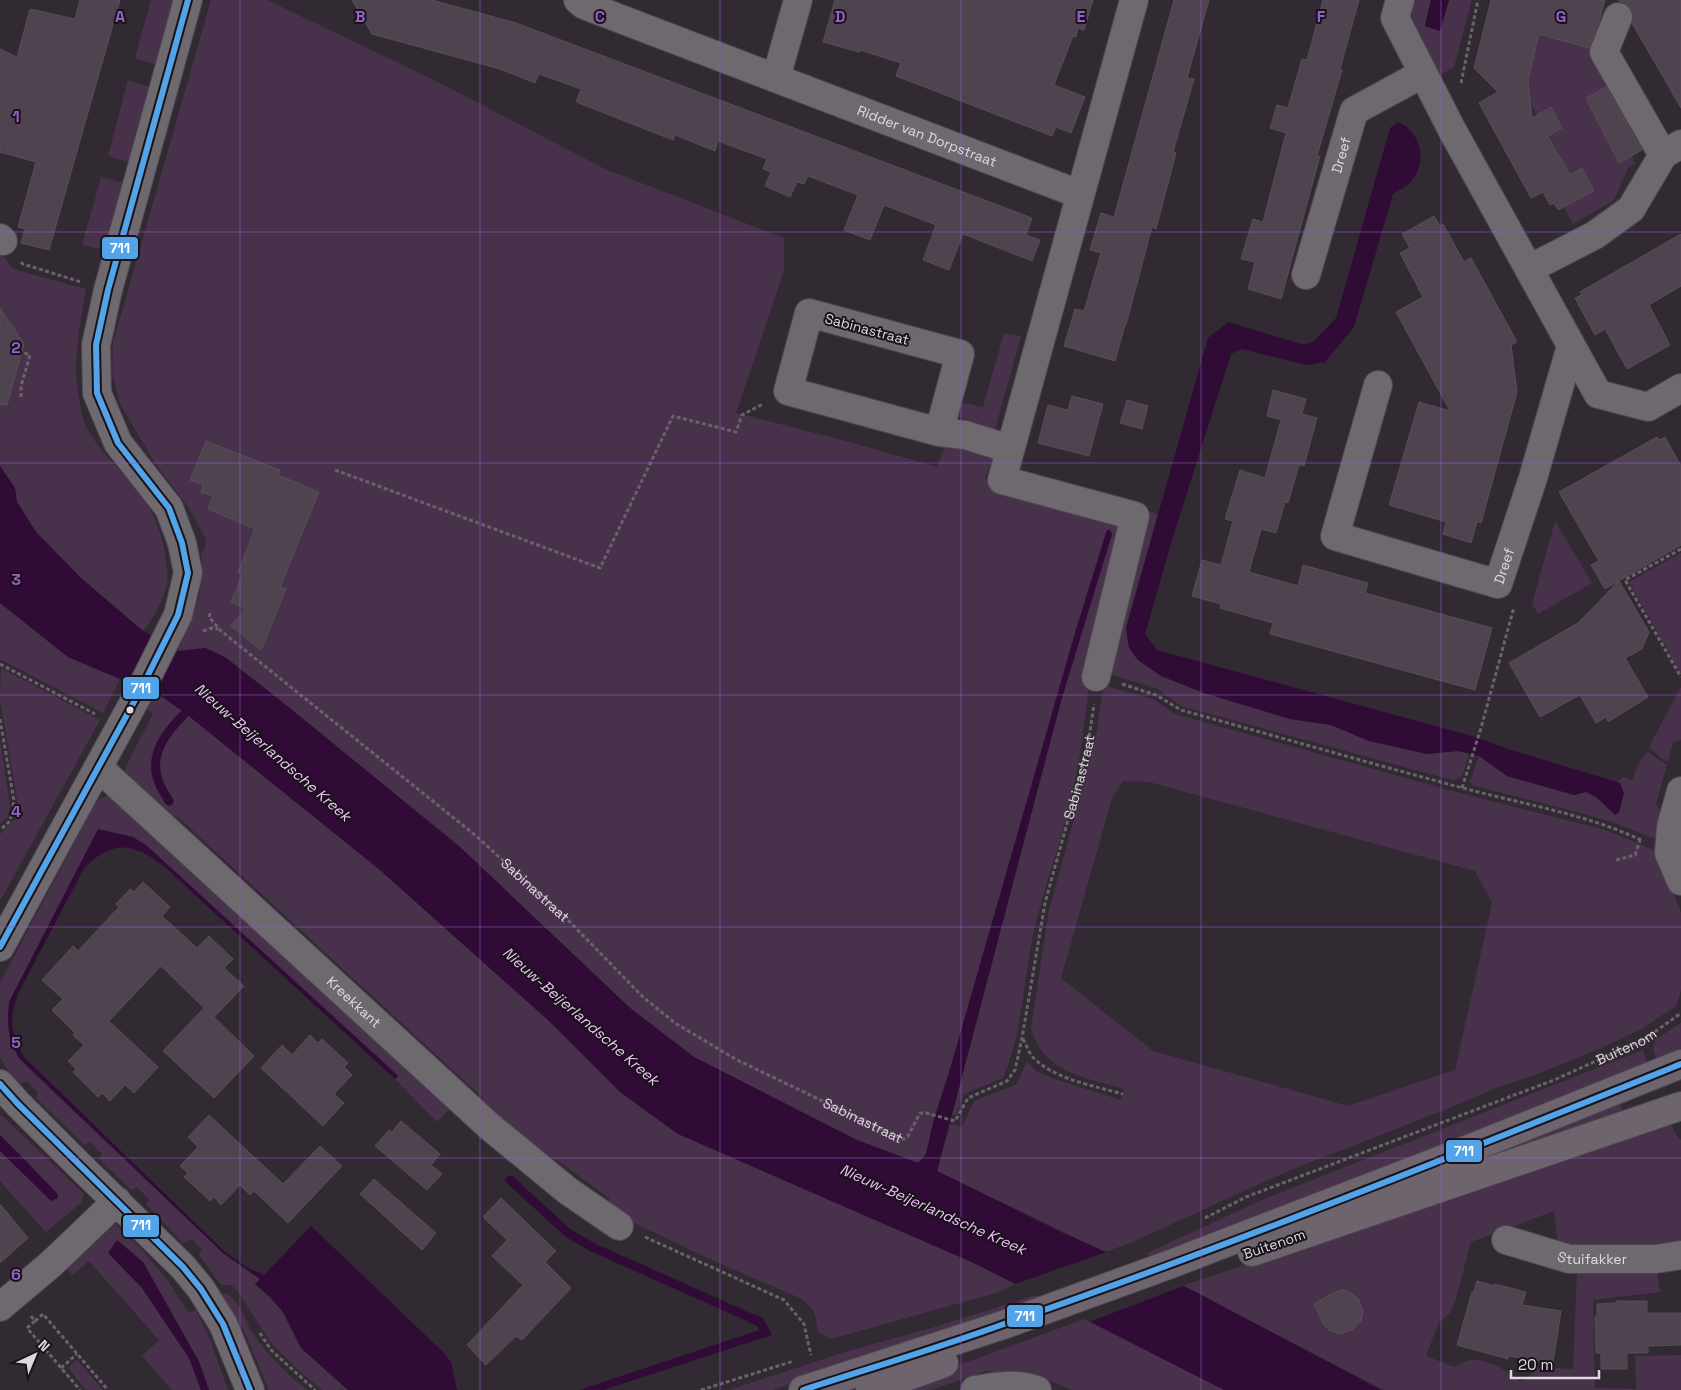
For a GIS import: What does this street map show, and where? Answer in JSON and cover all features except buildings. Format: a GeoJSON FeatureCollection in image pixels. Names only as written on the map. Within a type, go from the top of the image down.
{"type":"FeatureCollection","features":[{"type":"Feature","properties":{"kind":"main road","name":"Buitenom"},"geometry":{"type":"LineString","coordinates":[[1180,1269],[1441,1160],[1681,1064]]}},
{"type":"Feature","properties":{"kind":"main road","name":"Buitenom"},"geometry":{"type":"LineString","coordinates":[[870,1390],[1007,1332],[1180,1269],[1681,1106]]}},
{"type":"Feature","properties":{"kind":"main road","name":"Buitenom"},"geometry":{"type":"LineString","coordinates":[[803,1390],[1007,1332]]}},
{"type":"Feature","properties":{"kind":"street"},"geometry":{"type":"LineString","coordinates":[[1,943],[141,689],[178,615],[188,573],[182,543],[169,508],[118,443],[97,393],[96,346],[108,290],[188,0]]}},
{"type":"Feature","properties":{"kind":"street","name":"Ridder van Dorpstraat"},"geometry":{"type":"LineString","coordinates":[[578,0],[584,5],[1079,194]]}},
{"type":"Feature","properties":{"kind":"street"},"geometry":{"type":"LineString","coordinates":[[776,78],[798,0]]}},
{"type":"Feature","properties":{"kind":"street"},"geometry":{"type":"LineString","coordinates":[[1096,677],[1135,516],[1002,480],[1079,194],[1134,0]]}},
{"type":"Feature","properties":{"kind":"street"},"geometry":{"type":"LineString","coordinates":[[1400,0],[1395,18],[1422,74],[1598,394],[1648,407],[1681,388]]}},
{"type":"Feature","properties":{"kind":"street"},"geometry":{"type":"LineString","coordinates":[[1530,269],[1595,235],[1631,209],[1672,150],[1604,52],[1618,17]]}},
{"type":"Feature","properties":{"kind":"street","name":"Dreef"},"geometry":{"type":"LineString","coordinates":[[1306,275],[1354,111],[1422,74]]}},
{"type":"Feature","properties":{"kind":"street","name":"Sabinastraat"},"geometry":{"type":"LineString","coordinates":[[788,391],[809,313],[960,354],[939,432]]}},
{"type":"Feature","properties":{"kind":"street","name":"Dreef"},"geometry":{"type":"LineString","coordinates":[[1378,385],[1335,536],[1498,584],[1533,478],[1571,346]]}},
{"type":"Feature","properties":{"kind":"street"},"geometry":{"type":"LineString","coordinates":[[788,391],[939,432],[965,435],[1010,448]]}},
{"type":"Feature","properties":{"kind":"street","name":"Kreekkant"},"geometry":{"type":"LineString","coordinates":[[99,768],[489,1126],[568,1191],[619,1226]]}},
{"type":"Feature","properties":{"kind":"street"},"geometry":{"type":"LineString","coordinates":[[1681,791],[1671,827],[1669,853],[1681,881]]}},
{"type":"Feature","properties":{"kind":"street"},"geometry":{"type":"LineString","coordinates":[[0,1084],[18,1104],[166,1248],[201,1289],[223,1324],[250,1390]]}},
{"type":"Feature","properties":{"kind":"street"},"geometry":{"type":"LineString","coordinates":[[7,1302],[51,1264],[117,1201]]}},
{"type":"Feature","properties":{"kind":"street","name":"Stuifakker"},"geometry":{"type":"LineString","coordinates":[[1506,1240],[1569,1259],[1656,1259],[1681,1255]]}},
{"type":"Feature","properties":{"kind":"street"},"geometry":{"type":"LineString","coordinates":[[975,1390],[1002,1385],[1027,1387],[1037,1390]]}},
{"type":"Feature","properties":{"kind":"path"},"geometry":{"type":"LineString","coordinates":[[1451,128],[1478,0]]}},
{"type":"Feature","properties":{"kind":"path"},"geometry":{"type":"LineString","coordinates":[[1,240],[23,264],[108,290]]}},
{"type":"Feature","properties":{"kind":"path"},"geometry":{"type":"LineString","coordinates":[[21,397],[21,386],[30,354],[22,352]]}},
{"type":"Feature","properties":{"kind":"path"},"geometry":{"type":"LineString","coordinates":[[335,470],[600,568],[673,416],[736,432],[742,415],[788,391]]}},
{"type":"Feature","properties":{"kind":"path"},"geometry":{"type":"LineString","coordinates":[[1681,549],[1625,580],[1681,677]]}},
{"type":"Feature","properties":{"kind":"path"},"geometry":{"type":"LineString","coordinates":[[1462,788],[1481,728],[1516,601],[1498,584]]}},
{"type":"Feature","properties":{"kind":"path","name":"Sabinastraat"},"geometry":{"type":"LineString","coordinates":[[221,630],[475,835],[566,918],[643,997],[675,1023],[737,1060],[904,1139],[908,1136],[920,1113],[955,1121],[968,1098],[1007,1081],[1015,1070],[1045,903],[1088,745],[1094,712],[1096,677]]}},
{"type":"Feature","properties":{"kind":"path"},"geometry":{"type":"LineString","coordinates":[[0,664],[121,728]]}},
{"type":"Feature","properties":{"kind":"path"},"geometry":{"type":"LineString","coordinates":[[1096,677],[1156,695],[1181,710],[1462,788],[1599,823],[1622,831],[1669,853]]}},
{"type":"Feature","properties":{"kind":"path"},"geometry":{"type":"LineString","coordinates":[[0,719],[14,801],[10,821],[0,830]]}},
{"type":"Feature","properties":{"kind":"path"},"geometry":{"type":"LineString","coordinates":[[1616,860],[1635,855],[1640,840]]}},
{"type":"Feature","properties":{"kind":"path","name":"Buitenom"},"geometry":{"type":"LineString","coordinates":[[1204,1219],[1246,1197],[1554,1080],[1645,1039],[1680,1012]]}},
{"type":"Feature","properties":{"kind":"path"},"geometry":{"type":"LineString","coordinates":[[1022,1038],[1032,1056],[1043,1066],[1059,1075],[1123,1094]]}},
{"type":"Feature","properties":{"kind":"path"},"geometry":{"type":"LineString","coordinates":[[619,1226],[784,1300],[804,1324],[811,1355]]}},
{"type":"Feature","properties":{"kind":"path"},"geometry":{"type":"LineString","coordinates":[[7,1302],[35,1321]]}},
{"type":"Feature","properties":{"kind":"path"},"geometry":{"type":"LineString","coordinates":[[80,1390],[27,1328],[43,1314],[108,1390]]}},
{"type":"Feature","properties":{"kind":"path"},"geometry":{"type":"LineString","coordinates":[[257,1330],[271,1350],[315,1390]]}},
{"type":"Feature","properties":{"kind":"path"},"geometry":{"type":"LineString","coordinates":[[61,1368],[77,1354]]}},
{"type":"Feature","properties":{"kind":"shaded area"},"geometry":{"type":"Polygon","coordinates":[[[151,0],[174,0],[157,65],[135,58],[151,0]]]}},
{"type":"Feature","properties":{"kind":"shaded area"},"geometry":{"type":"Polygon","coordinates":[[[211,0],[267,0],[438,82],[605,169],[784,238],[784,271],[736,413],[937,467],[948,438],[992,455],[992,461],[985,478],[1122,525],[1095,651],[1077,771],[1070,803],[1034,930],[1019,1024],[1010,1060],[1003,1078],[968,1092],[963,1096],[956,1115],[952,1115],[1061,701],[1112,534],[1107,530],[1075,633],[951,1066],[934,1119],[926,1154],[919,1163],[857,1140],[694,1057],[630,1008],[460,847],[225,657],[205,648],[178,651],[199,598],[201,553],[205,548],[206,539],[189,508],[155,463],[120,404],[112,372],[113,343],[211,0]]]}},
{"type":"Feature","properties":{"kind":"shaded area"},"geometry":{"type":"Polygon","coordinates":[[[1414,0],[1431,0],[1425,26],[1440,30],[1449,0],[1472,0],[1454,67],[1436,77],[1421,50],[1414,31],[1412,11],[1414,0]]]}},
{"type":"Feature","properties":{"kind":"shaded area"},"geometry":{"type":"Polygon","coordinates":[[[1539,0],[1601,14],[1599,23],[1573,17],[1566,42],[1592,49],[1610,85],[1587,97],[1600,120],[1623,108],[1630,122],[1605,135],[1620,162],[1632,156],[1635,164],[1628,168],[1614,200],[1573,224],[1564,207],[1594,191],[1582,168],[1570,175],[1549,135],[1562,128],[1555,113],[1553,111],[1537,115],[1526,94],[1526,65],[1531,66],[1537,45],[1539,0]]]}},
{"type":"Feature","properties":{"kind":"shaded area"},"geometry":{"type":"Polygon","coordinates":[[[128,80],[150,87],[129,162],[108,156],[128,80]]]}},
{"type":"Feature","properties":{"kind":"shaded area"},"geometry":{"type":"Polygon","coordinates":[[[101,177],[124,183],[105,250],[82,245],[101,177]]]}},
{"type":"Feature","properties":{"kind":"shaded area"},"geometry":{"type":"Polygon","coordinates":[[[0,252],[13,269],[86,289],[76,359],[77,388],[83,419],[96,442],[148,506],[157,523],[164,551],[167,585],[157,611],[143,631],[81,578],[36,532],[17,502],[15,488],[0,466],[0,252]]]}},
{"type":"Feature","properties":{"kind":"shaded area"},"geometry":{"type":"Polygon","coordinates":[[[1004,333],[1021,336],[995,429],[955,415],[960,402],[983,407],[1004,333]]]}},
{"type":"Feature","properties":{"kind":"shaded area"},"geometry":{"type":"Polygon","coordinates":[[[1146,510],[1158,514],[1126,628],[1129,648],[1138,660],[1161,676],[1204,693],[1290,719],[1331,725],[1369,741],[1427,754],[1458,751],[1469,754],[1462,775],[1452,780],[1181,706],[1158,689],[1109,674],[1146,510]]]}},
{"type":"Feature","properties":{"kind":"shaded area"},"geometry":{"type":"Polygon","coordinates":[[[1555,521],[1592,583],[1538,614],[1532,604],[1555,521]]]}},
{"type":"Feature","properties":{"kind":"shaded area"},"geometry":{"type":"Polygon","coordinates":[[[1681,553],[1681,674],[1629,582],[1681,553]]]}},
{"type":"Feature","properties":{"kind":"shaded area"},"geometry":{"type":"Polygon","coordinates":[[[0,603],[68,657],[120,679],[103,713],[0,659],[0,603]]]}},
{"type":"Feature","properties":{"kind":"shaded area"},"geometry":{"type":"Polygon","coordinates":[[[1,668],[100,720],[0,901],[0,834],[15,819],[18,805],[0,700],[1,668]]]}},
{"type":"Feature","properties":{"kind":"shaded area"},"geometry":{"type":"Polygon","coordinates":[[[1103,685],[1155,700],[1175,714],[1460,793],[1605,830],[1658,852],[1681,913],[1681,990],[1676,1006],[1643,1028],[1606,1046],[1288,1171],[1130,1243],[1105,1252],[937,1171],[950,1124],[962,1127],[974,1101],[1017,1084],[1027,1061],[1036,1071],[1054,1079],[1121,1100],[1124,1089],[1067,1071],[1055,1064],[1045,1055],[1037,1043],[1031,1028],[1049,910],[1097,731],[1103,685]],[[1123,781],[1112,798],[1061,978],[1153,1051],[1348,1106],[1455,1070],[1492,903],[1475,871],[1149,782],[1123,781]]]}},
{"type":"Feature","properties":{"kind":"shaded area"},"geometry":{"type":"Polygon","coordinates":[[[1681,687],[1681,740],[1673,742],[1668,762],[1649,747],[1681,687]]]}},
{"type":"Feature","properties":{"kind":"shaded area"},"geometry":{"type":"Polygon","coordinates":[[[157,693],[185,713],[380,870],[549,1021],[620,1092],[678,1134],[976,1264],[1015,1284],[999,1292],[831,1339],[818,1332],[814,1312],[800,1298],[705,1257],[610,1211],[609,1198],[557,1160],[541,1159],[483,1108],[482,1097],[178,817],[165,816],[128,781],[125,772],[126,766],[153,714],[147,709],[157,693]]]}},
{"type":"Feature","properties":{"kind":"shaded area"},"geometry":{"type":"Polygon","coordinates":[[[0,740],[10,806],[8,817],[0,824],[0,740]]]}},
{"type":"Feature","properties":{"kind":"shaded area"},"geometry":{"type":"Polygon","coordinates":[[[1648,752],[1667,765],[1656,804],[1664,816],[1656,839],[1612,822],[1472,785],[1470,781],[1479,756],[1507,776],[1574,795],[1586,792],[1609,807],[1620,783],[1617,782],[1624,777],[1633,781],[1638,765],[1648,752]]]}},
{"type":"Feature","properties":{"kind":"shaded area"},"geometry":{"type":"Polygon","coordinates":[[[113,796],[453,1105],[437,1122],[395,1079],[398,1075],[147,846],[133,837],[98,830],[9,1002],[9,1035],[14,1049],[24,1064],[223,1253],[260,1279],[255,1284],[283,1312],[301,1348],[348,1390],[322,1390],[297,1369],[271,1343],[237,1290],[231,1285],[221,1285],[199,1255],[202,1250],[192,1239],[183,1243],[146,1204],[149,1199],[137,1187],[131,1190],[99,1159],[102,1154],[90,1142],[84,1145],[36,1098],[38,1093],[27,1081],[20,1084],[9,1072],[0,1057],[0,983],[97,800],[113,796]]]}},
{"type":"Feature","properties":{"kind":"shaded area"},"geometry":{"type":"Polygon","coordinates":[[[1681,1023],[1681,1051],[1659,1064],[1654,1052],[1656,1039],[1681,1023]]]}},
{"type":"Feature","properties":{"kind":"shaded area"},"geometry":{"type":"Polygon","coordinates":[[[1643,1050],[1648,1066],[1157,1261],[1147,1253],[1262,1200],[1643,1050]]]}},
{"type":"Feature","properties":{"kind":"shaded area"},"geometry":{"type":"Polygon","coordinates":[[[1618,1099],[1625,1115],[1462,1170],[1423,1176],[1618,1099]]]}},
{"type":"Feature","properties":{"kind":"shaded area"},"geometry":{"type":"Polygon","coordinates":[[[0,1114],[84,1194],[82,1202],[46,1232],[0,1181],[0,1151],[51,1200],[30,1164],[0,1135],[0,1114]]]}},
{"type":"Feature","properties":{"kind":"shaded area"},"geometry":{"type":"Polygon","coordinates":[[[1669,1121],[1681,1140],[1681,1244],[1589,1247],[1558,1244],[1554,1211],[1471,1242],[1455,1302],[1450,1313],[1439,1322],[1426,1356],[1454,1367],[1471,1360],[1489,1362],[1520,1382],[1540,1367],[1573,1369],[1577,1272],[1657,1271],[1660,1292],[1593,1300],[1595,1388],[1636,1389],[1635,1356],[1681,1355],[1681,1390],[1384,1390],[1182,1286],[1669,1121]]]}},
{"type":"Feature","properties":{"kind":"shaded area"},"geometry":{"type":"Polygon","coordinates":[[[116,1224],[166,1278],[189,1313],[196,1310],[210,1340],[228,1390],[209,1390],[199,1361],[143,1262],[109,1253],[142,1288],[189,1358],[201,1390],[172,1390],[142,1356],[159,1340],[89,1261],[72,1275],[65,1267],[116,1224]]]}},
{"type":"Feature","properties":{"kind":"shaded area"},"geometry":{"type":"Polygon","coordinates":[[[224,1293],[237,1303],[251,1330],[270,1355],[307,1390],[269,1390],[245,1333],[222,1294],[224,1293]]]}},
{"type":"Feature","properties":{"kind":"shaded area"},"geometry":{"type":"Polygon","coordinates":[[[1036,1295],[1046,1300],[772,1390],[729,1390],[845,1352],[938,1326],[1036,1295]]]}},
{"type":"Feature","properties":{"kind":"shaded area"},"geometry":{"type":"Polygon","coordinates":[[[1084,1319],[1227,1390],[1072,1390],[1048,1380],[986,1371],[931,1390],[892,1390],[1084,1319]]]}},
{"type":"Feature","properties":{"kind":"shaded area"},"geometry":{"type":"Polygon","coordinates":[[[77,1360],[103,1390],[86,1390],[68,1368],[77,1360]]]}},
{"type":"Feature","properties":{"kind":"water"},"geometry":{"type":"Polygon","coordinates":[[[1431,0],[1449,0],[1440,31],[1425,26],[1431,0]]]}},
{"type":"Feature","properties":{"kind":"water"},"geometry":{"type":"Polygon","coordinates":[[[1398,122],[1413,133],[1417,141],[1420,149],[1419,167],[1410,183],[1393,194],[1354,327],[1325,362],[1307,365],[1242,349],[1231,354],[1172,540],[1145,634],[1157,650],[1472,736],[1620,783],[1624,793],[1619,812],[1615,815],[1596,797],[1586,792],[1574,795],[1507,776],[1479,756],[1458,751],[1427,754],[1369,741],[1331,725],[1290,719],[1204,693],[1161,676],[1138,660],[1129,648],[1126,628],[1208,338],[1228,322],[1304,345],[1314,341],[1336,318],[1390,128],[1398,122]]]}},
{"type":"Feature","properties":{"kind":"water","name":"Nieuw-Beijerlandsche Kreek"},"geometry":{"type":"Polygon","coordinates":[[[0,466],[15,488],[17,502],[36,532],[81,578],[143,631],[178,651],[205,648],[225,657],[460,847],[630,1008],[694,1057],[857,1140],[918,1163],[926,1154],[934,1119],[951,1066],[1075,633],[1107,530],[1110,530],[1112,534],[1061,701],[937,1171],[1063,1233],[1190,1289],[1381,1390],[1224,1390],[976,1264],[678,1134],[620,1092],[549,1021],[380,870],[185,713],[157,693],[68,657],[0,603],[0,466]]]}},
{"type":"Feature","properties":{"kind":"water"},"geometry":{"type":"Polygon","coordinates":[[[98,829],[133,837],[147,846],[398,1076],[395,1079],[165,867],[143,853],[124,848],[105,852],[84,868],[19,992],[13,1010],[12,1026],[16,1041],[25,1058],[224,1251],[246,1267],[264,1275],[311,1226],[442,1351],[451,1362],[457,1390],[348,1390],[301,1348],[283,1312],[255,1284],[260,1279],[223,1253],[19,1058],[9,1031],[9,1002],[98,829]]]}},
{"type":"Feature","properties":{"kind":"water"},"geometry":{"type":"Polygon","coordinates":[[[0,1135],[57,1193],[58,1198],[51,1201],[0,1151],[0,1135]]]}},
{"type":"Feature","properties":{"kind":"water"},"geometry":{"type":"Polygon","coordinates":[[[117,1240],[143,1262],[199,1362],[209,1390],[201,1390],[189,1358],[142,1288],[108,1253],[117,1240]]]}},
{"type":"Feature","properties":{"kind":"water"},"geometry":{"type":"Polygon","coordinates":[[[753,1319],[760,1320],[767,1326],[772,1335],[603,1390],[579,1390],[762,1329],[753,1319]]]}},
{"type":"Feature","properties":{"kind":"pier"},"geometry":{"type":"Polygon","coordinates":[[[1109,1251],[1186,1285],[1089,1322],[1015,1284],[1109,1251]]]}},
{"type":"Feature","properties":{"kind":"waterway","name":"Nieuw-Beijerlandsche Kreek"},"geometry":{"type":"LineString","coordinates":[[169,801],[158,780],[156,758],[164,738],[178,720],[194,705]]}},
{"type":"Feature","properties":{"kind":"waterway"},"geometry":{"type":"LineString","coordinates":[[510,1180],[568,1233],[592,1247],[760,1322],[762,1326]]}},
{"type":"Feature","properties":{"kind":"transit line","name":"711"},"geometry":{"type":"LineString","coordinates":[[0,947],[141,689],[178,615],[188,573],[182,543],[169,508],[118,443],[97,393],[96,345],[108,290],[188,0]]}},
{"type":"Feature","properties":{"kind":"transit line","name":"711"},"geometry":{"type":"LineString","coordinates":[[803,1390],[979,1333],[1175,1263],[1681,1064]]}},
{"type":"Feature","properties":{"kind":"transit line","name":"711"},"geometry":{"type":"LineString","coordinates":[[0,1084],[183,1267],[201,1289],[223,1324],[250,1390]]}}]}
